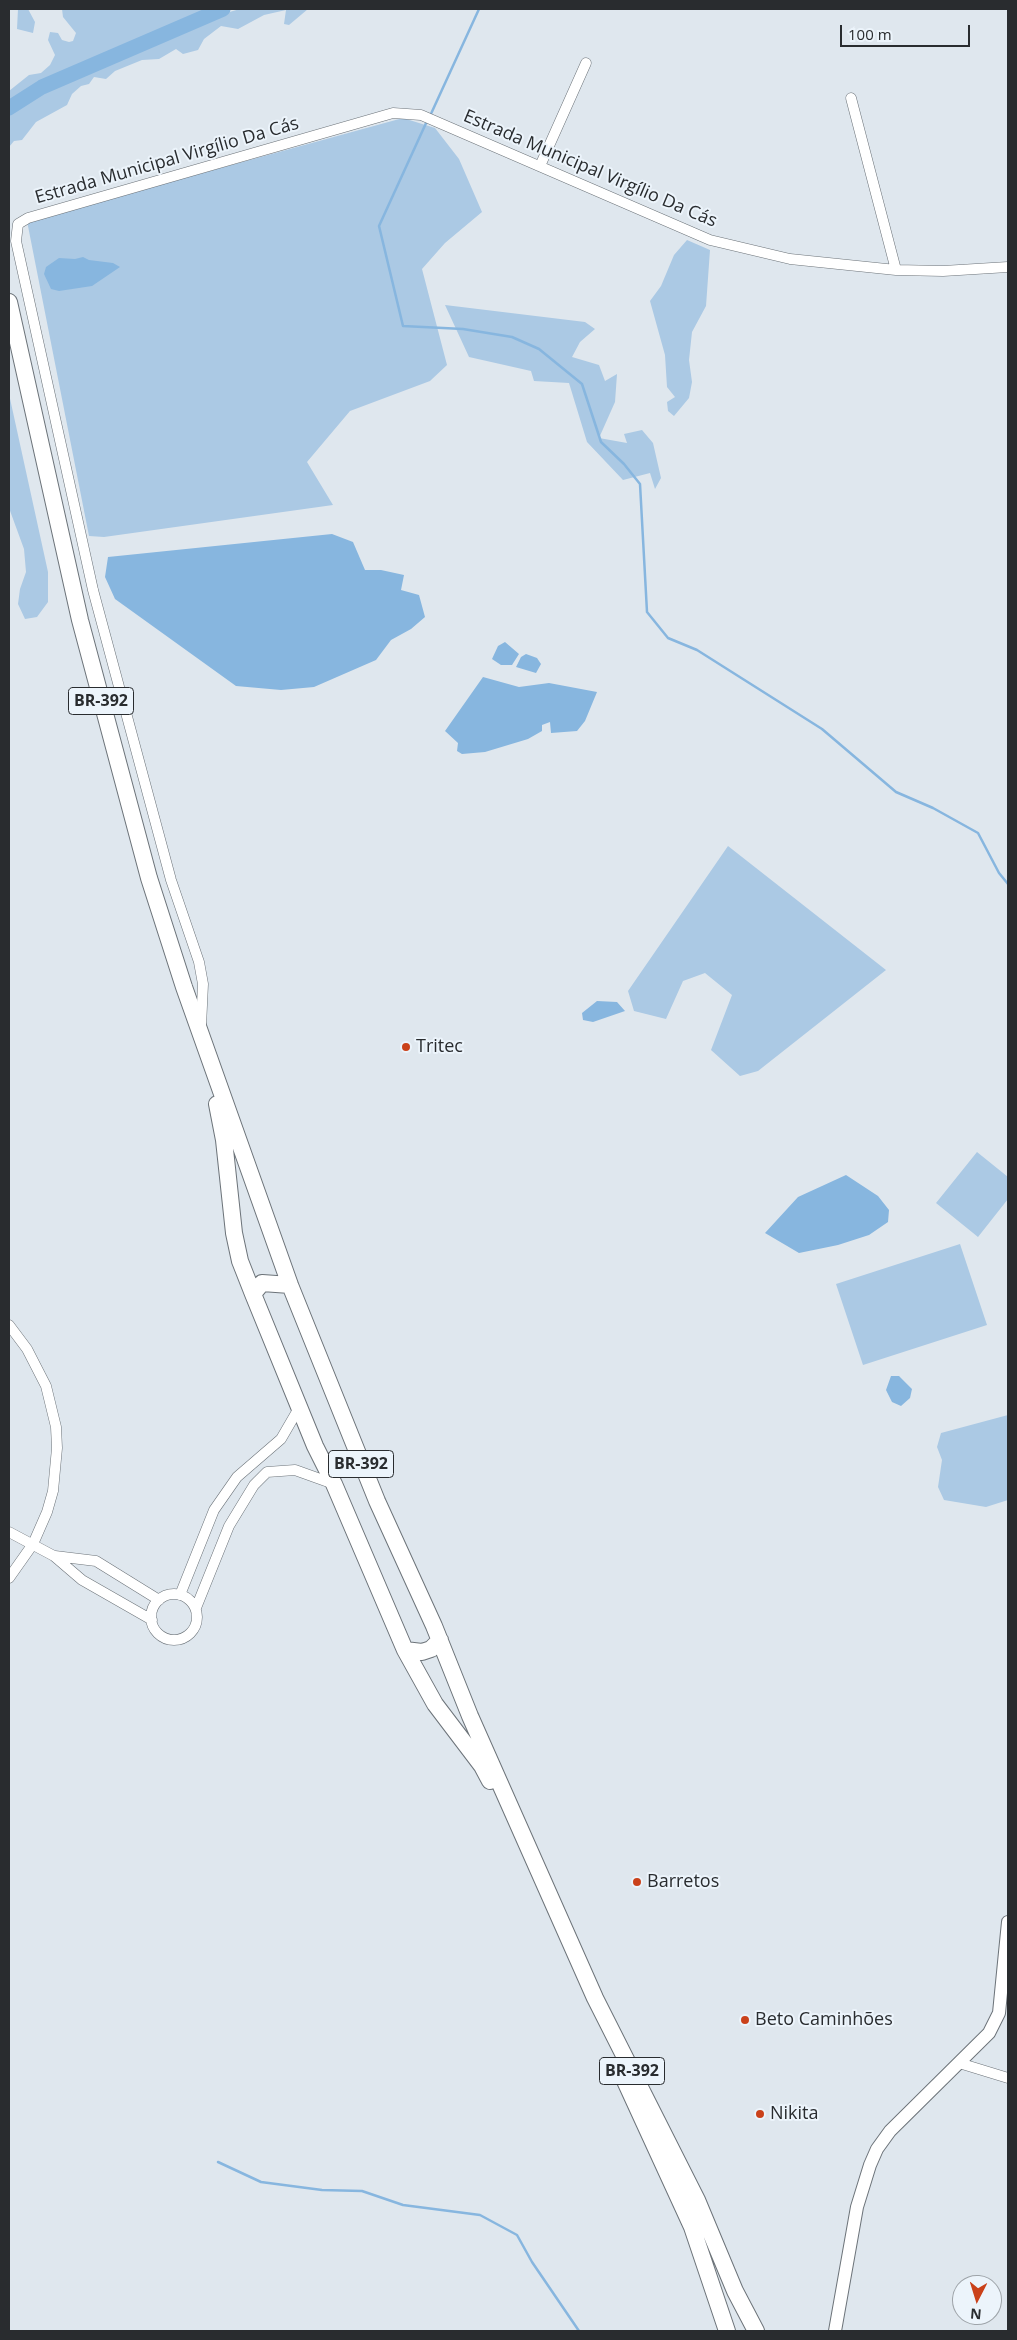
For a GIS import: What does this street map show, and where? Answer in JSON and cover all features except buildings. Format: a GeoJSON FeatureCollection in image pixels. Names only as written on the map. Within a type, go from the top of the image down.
{"type":"FeatureCollection","features":[{"type":"Feature","properties":{"kind":"highway","name":"BR-392"},"geometry":{"type":"LineString","coordinates":[[9,302],[47,482],[101,704],[149,878],[201,1033],[290,1285],[358,1457],[440,1640],[470,1716],[594,1998],[697,2200],[735,2291],[756,2331]]}},
{"type":"Feature","properties":{"kind":"highway","name":"BR-392"},"geometry":{"type":"LineString","coordinates":[[9,335],[54,540],[122,804],[164,947],[216,1097],[224,1140],[234,1233],[240,1261],[299,1408],[334,1484],[405,1650],[435,1704],[482,1766],[499,1799],[692,2227],[727,2331]]}},
{"type":"Feature","properties":{"kind":"highway"},"geometry":{"type":"LineString","coordinates":[[253,1294],[262,1283],[290,1285]]}},
{"type":"Feature","properties":{"kind":"highway"},"geometry":{"type":"LineString","coordinates":[[405,1650],[422,1652],[431,1649],[440,1640]]}},
{"type":"Feature","properties":{"kind":"street"},"geometry":{"type":"LineString","coordinates":[[540,166],[586,63]]}},
{"type":"Feature","properties":{"kind":"street"},"geometry":{"type":"LineString","coordinates":[[851,98],[896,270]]}},
{"type":"Feature","properties":{"kind":"street","name":"Estrada Municipal Virgílio Da Cás"},"geometry":{"type":"LineString","coordinates":[[201,1033],[203,984],[199,962],[171,880],[93,590],[16,241],[18,224],[28,218],[393,113],[421,115],[710,240],[790,260],[896,270],[943,271],[1008,267]]}},
{"type":"Feature","properties":{"kind":"street"},"geometry":{"type":"LineString","coordinates":[[9,1325],[27,1348],[46,1386],[56,1427],[58,1448],[53,1491],[45,1519],[33,1544],[9,1578]]}},
{"type":"Feature","properties":{"kind":"street"},"geometry":{"type":"LineString","coordinates":[[180,1595],[214,1510],[237,1477],[281,1439],[299,1408]]}},
{"type":"Feature","properties":{"kind":"street"},"geometry":{"type":"LineString","coordinates":[[196,1608],[190,1600],[180,1595],[169,1595],[159,1600],[153,1609],[152,1620],[156,1630],[164,1637],[180,1639],[194,1630],[197,1619],[196,1608],[228,1526],[250,1492],[267,1472],[295,1470],[334,1484]]}},
{"type":"Feature","properties":{"kind":"street"},"geometry":{"type":"LineString","coordinates":[[9,1532],[54,1556],[82,1580],[152,1620]]}},
{"type":"Feature","properties":{"kind":"street"},"geometry":{"type":"LineString","coordinates":[[54,1556],[96,1561],[159,1600]]}},
{"type":"Feature","properties":{"kind":"street"},"geometry":{"type":"LineString","coordinates":[[835,2331],[857,2207],[870,2164],[877,2149],[890,2132],[989,2033],[1004,2012],[1008,1922]]}},
{"type":"Feature","properties":{"kind":"street"},"geometry":{"type":"LineString","coordinates":[[958,2063],[1008,2078]]}},
{"type":"Feature","properties":{"kind":"shaded area"},"geometry":{"type":"Polygon","coordinates":[[[18,9],[28,9],[35,22],[33,33],[17,29],[18,9]]]}},
{"type":"Feature","properties":{"kind":"shaded area"},"geometry":{"type":"Polygon","coordinates":[[[62,9],[203,9],[205,15],[212,17],[240,9],[308,9],[289,25],[284,24],[286,10],[264,15],[238,29],[221,26],[204,39],[198,50],[183,54],[176,49],[159,59],[142,60],[115,71],[106,79],[94,77],[89,84],[81,86],[72,94],[67,105],[36,122],[22,140],[14,141],[9,147],[9,91],[29,75],[41,73],[50,65],[55,55],[48,40],[50,32],[58,33],[62,40],[73,41],[76,33],[63,17],[62,9]]]}},
{"type":"Feature","properties":{"kind":"shaded area"},"geometry":{"type":"Polygon","coordinates":[[[403,118],[435,128],[459,159],[482,212],[445,243],[422,269],[447,365],[430,381],[350,411],[307,462],[333,505],[104,537],[89,536],[27,221],[403,118]]]}},
{"type":"Feature","properties":{"kind":"shaded area"},"geometry":{"type":"Polygon","coordinates":[[[687,240],[710,250],[706,306],[692,332],[689,360],[692,382],[689,398],[674,416],[668,411],[667,402],[675,397],[667,387],[665,355],[650,301],[661,286],[674,255],[687,240]]]}},
{"type":"Feature","properties":{"kind":"shaded area"},"geometry":{"type":"Polygon","coordinates":[[[83,257],[89,260],[113,263],[120,267],[92,286],[59,291],[51,289],[44,274],[46,267],[59,258],[75,259],[83,257]]]}},
{"type":"Feature","properties":{"kind":"shaded area"},"geometry":{"type":"Polygon","coordinates":[[[445,305],[585,322],[595,329],[580,342],[572,357],[599,365],[605,381],[617,374],[615,402],[599,438],[627,443],[624,434],[642,430],[653,443],[661,478],[655,489],[650,473],[623,480],[587,442],[569,383],[534,381],[531,371],[469,357],[445,305]]]}},
{"type":"Feature","properties":{"kind":"shaded area"},"geometry":{"type":"Polygon","coordinates":[[[9,394],[48,572],[48,602],[37,617],[25,619],[18,604],[20,589],[26,572],[24,549],[9,508],[9,394]]]}},
{"type":"Feature","properties":{"kind":"shaded area"},"geometry":{"type":"Polygon","coordinates":[[[332,534],[353,542],[365,570],[381,570],[404,575],[401,590],[419,595],[425,617],[411,629],[391,640],[376,660],[314,687],[281,690],[236,686],[115,599],[105,577],[108,557],[332,534]]]}},
{"type":"Feature","properties":{"kind":"shaded area"},"geometry":{"type":"Polygon","coordinates":[[[505,642],[519,654],[512,665],[501,665],[492,659],[498,646],[505,642]]]}},
{"type":"Feature","properties":{"kind":"shaded area"},"geometry":{"type":"Polygon","coordinates":[[[526,654],[537,658],[541,664],[536,673],[516,667],[521,657],[526,654]]]}},
{"type":"Feature","properties":{"kind":"shaded area"},"geometry":{"type":"Polygon","coordinates":[[[483,677],[519,687],[549,683],[597,692],[585,721],[577,731],[551,733],[550,722],[542,725],[542,731],[528,739],[485,752],[462,754],[457,751],[458,743],[445,731],[483,677]]]}},
{"type":"Feature","properties":{"kind":"shaded area"},"geometry":{"type":"Polygon","coordinates":[[[728,846],[886,970],[758,1071],[740,1076],[711,1050],[732,995],[705,973],[683,981],[666,1019],[634,1011],[628,991],[728,846]]]}},
{"type":"Feature","properties":{"kind":"shaded area"},"geometry":{"type":"Polygon","coordinates":[[[597,1001],[617,1002],[625,1011],[593,1022],[583,1020],[582,1013],[597,1001]]]}},
{"type":"Feature","properties":{"kind":"shaded area"},"geometry":{"type":"Polygon","coordinates":[[[977,1152],[1008,1177],[1008,1199],[978,1237],[936,1203],[977,1152]]]}},
{"type":"Feature","properties":{"kind":"shaded area"},"geometry":{"type":"Polygon","coordinates":[[[846,1175],[878,1196],[889,1210],[888,1222],[869,1235],[838,1245],[799,1253],[765,1233],[798,1197],[846,1175]]]}},
{"type":"Feature","properties":{"kind":"shaded area"},"geometry":{"type":"Polygon","coordinates":[[[960,1244],[987,1325],[863,1365],[836,1284],[960,1244]]]}},
{"type":"Feature","properties":{"kind":"shaded area"},"geometry":{"type":"Polygon","coordinates":[[[891,1376],[899,1376],[912,1389],[910,1398],[901,1406],[892,1402],[886,1390],[891,1376]]]}},
{"type":"Feature","properties":{"kind":"shaded area"},"geometry":{"type":"Polygon","coordinates":[[[1008,1415],[1008,1500],[986,1507],[944,1500],[938,1487],[942,1460],[937,1447],[941,1433],[1008,1415]]]}},
{"type":"Feature","properties":{"kind":"waterway"},"geometry":{"type":"LineString","coordinates":[[9,108],[42,87],[223,9]]}},
{"type":"Feature","properties":{"kind":"waterway"},"geometry":{"type":"LineString","coordinates":[[430,116],[479,9]]}},
{"type":"Feature","properties":{"kind":"waterway"},"geometry":{"type":"LineString","coordinates":[[427,121],[379,226],[403,326],[463,329],[512,337],[539,349],[582,384],[601,442],[624,464],[640,484],[647,612],[668,638],[697,650],[822,729],[896,792],[933,808],[978,833],[999,873],[1008,884]]}},
{"type":"Feature","properties":{"kind":"waterway"},"geometry":{"type":"LineString","coordinates":[[218,2162],[261,2182],[322,2190],[362,2191],[403,2205],[480,2215],[517,2235],[532,2262],[579,2331]]}},
{"type":"Feature","properties":{"kind":"place","name":"Tritec"},"geometry":{"type":"Point","coordinates":[406,1047]}},
{"type":"Feature","properties":{"kind":"place","name":"Barretos"},"geometry":{"type":"Point","coordinates":[637,1882]}},
{"type":"Feature","properties":{"kind":"place","name":"Beto Caminhões"},"geometry":{"type":"Point","coordinates":[745,2020]}},
{"type":"Feature","properties":{"kind":"place","name":"Nikita"},"geometry":{"type":"Point","coordinates":[760,2114]}}]}
